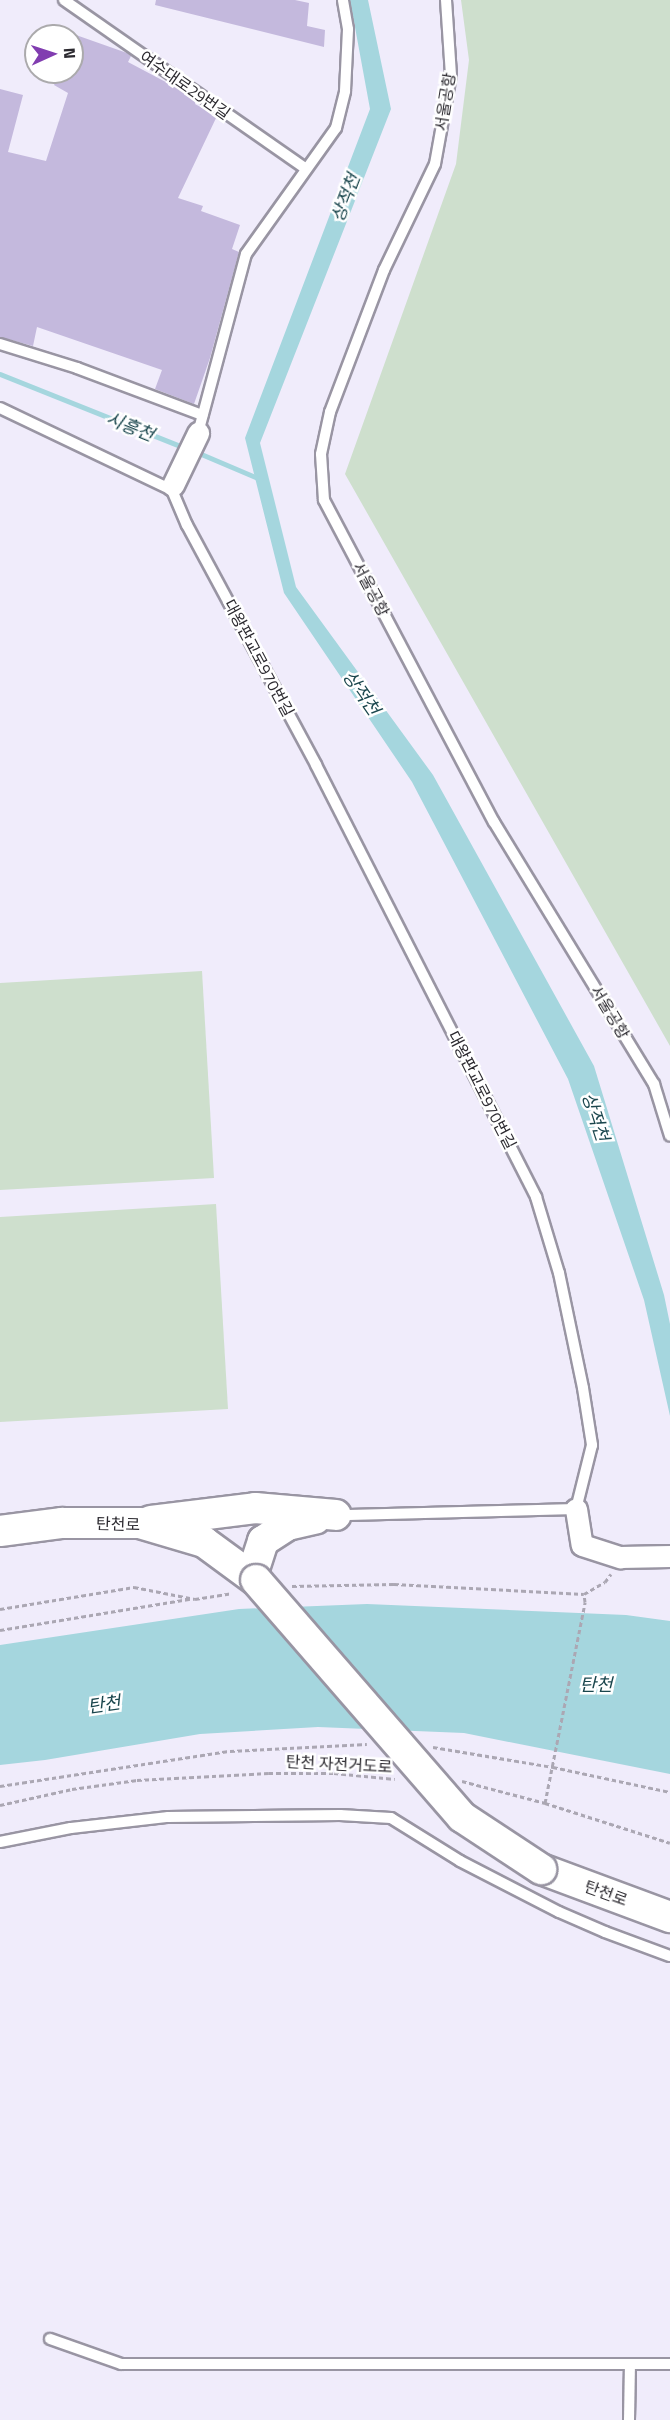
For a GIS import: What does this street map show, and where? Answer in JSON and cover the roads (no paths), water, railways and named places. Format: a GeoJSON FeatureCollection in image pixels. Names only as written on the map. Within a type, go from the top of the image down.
{"type":"FeatureCollection","features":[{"type":"Feature","properties":{"kind":"main road"},"geometry":{"type":"LineString","coordinates":[[140,1523],[255,1508],[336,1515]]}},
{"type":"Feature","properties":{"kind":"main road"},"geometry":{"type":"LineString","coordinates":[[256,1584],[264,1541],[288,1525],[336,1515]]}},
{"type":"Feature","properties":{"kind":"main road","name":"탄천로"},"geometry":{"type":"LineString","coordinates":[[0,1531],[62,1523],[140,1523],[204,1542],[256,1584],[462,1817],[541,1869],[670,1917]]}},
{"type":"Feature","properties":{"kind":"street"},"geometry":{"type":"LineString","coordinates":[[172,488],[200,424]]}},
{"type":"Feature","properties":{"kind":"street"},"geometry":{"type":"LineString","coordinates":[[576,1509],[582,1545],[620,1557],[670,1556]]}},
{"type":"Feature","properties":{"kind":"lane","name":"여수대로29번길"},"geometry":{"type":"LineString","coordinates":[[64,0],[306,169]]}},
{"type":"Feature","properties":{"kind":"lane"},"geometry":{"type":"LineString","coordinates":[[0,344],[77,368],[200,424],[246,254],[336,128],[345,91],[348,29],[344,0]]}},
{"type":"Feature","properties":{"kind":"lane","name":"서울공항"},"geometry":{"type":"LineString","coordinates":[[446,0],[451,75],[435,164],[384,270],[330,412],[321,454],[324,500],[494,822],[654,1084],[670,1136]]}},
{"type":"Feature","properties":{"kind":"lane"},"geometry":{"type":"LineString","coordinates":[[0,408],[172,488]]}},
{"type":"Feature","properties":{"kind":"lane","name":"대왕판교로970번길"},"geometry":{"type":"LineString","coordinates":[[172,488],[187,525],[316,765],[536,1197],[559,1274],[583,1388],[592,1446],[576,1509]]}},
{"type":"Feature","properties":{"kind":"lane"},"geometry":{"type":"LineString","coordinates":[[336,1515],[576,1509]]}},
{"type":"Feature","properties":{"kind":"lane"},"geometry":{"type":"LineString","coordinates":[[0,1842],[71,1828],[168,1817],[340,1815],[391,1818],[460,1861],[559,1912],[670,1956]]}},
{"type":"Feature","properties":{"kind":"lane"},"geometry":{"type":"LineString","coordinates":[[50,2340],[122,2364],[670,2364]]}},
{"type":"Feature","properties":{"kind":"lane"},"geometry":{"type":"LineString","coordinates":[[629,2420],[630,2364]]}},
{"type":"Feature","properties":{"kind":"water","name":"상적천"},"geometry":{"type":"Polygon","coordinates":[[[350,0],[368,0],[391,109],[260,443],[296,587],[433,775],[594,1066],[664,1295],[670,1324],[670,1416],[644,1300],[568,1079],[412,782],[284,593],[245,438],[370,109],[350,0]]]}},
{"type":"Feature","properties":{"kind":"water","name":"탄천"},"geometry":{"type":"Polygon","coordinates":[[[367,1604],[626,1615],[670,1621],[670,1774],[464,1733],[318,1727],[200,1734],[45,1760],[0,1765],[0,1645],[239,1609],[367,1604]]]}},
{"type":"Feature","properties":{"kind":"waterway","name":"시흥천"},"geometry":{"type":"LineString","coordinates":[[0,374],[185,448]]}},
{"type":"Feature","properties":{"kind":"waterway","name":"시흥천"},"geometry":{"type":"LineString","coordinates":[[194,451],[260,479]]}}]}
